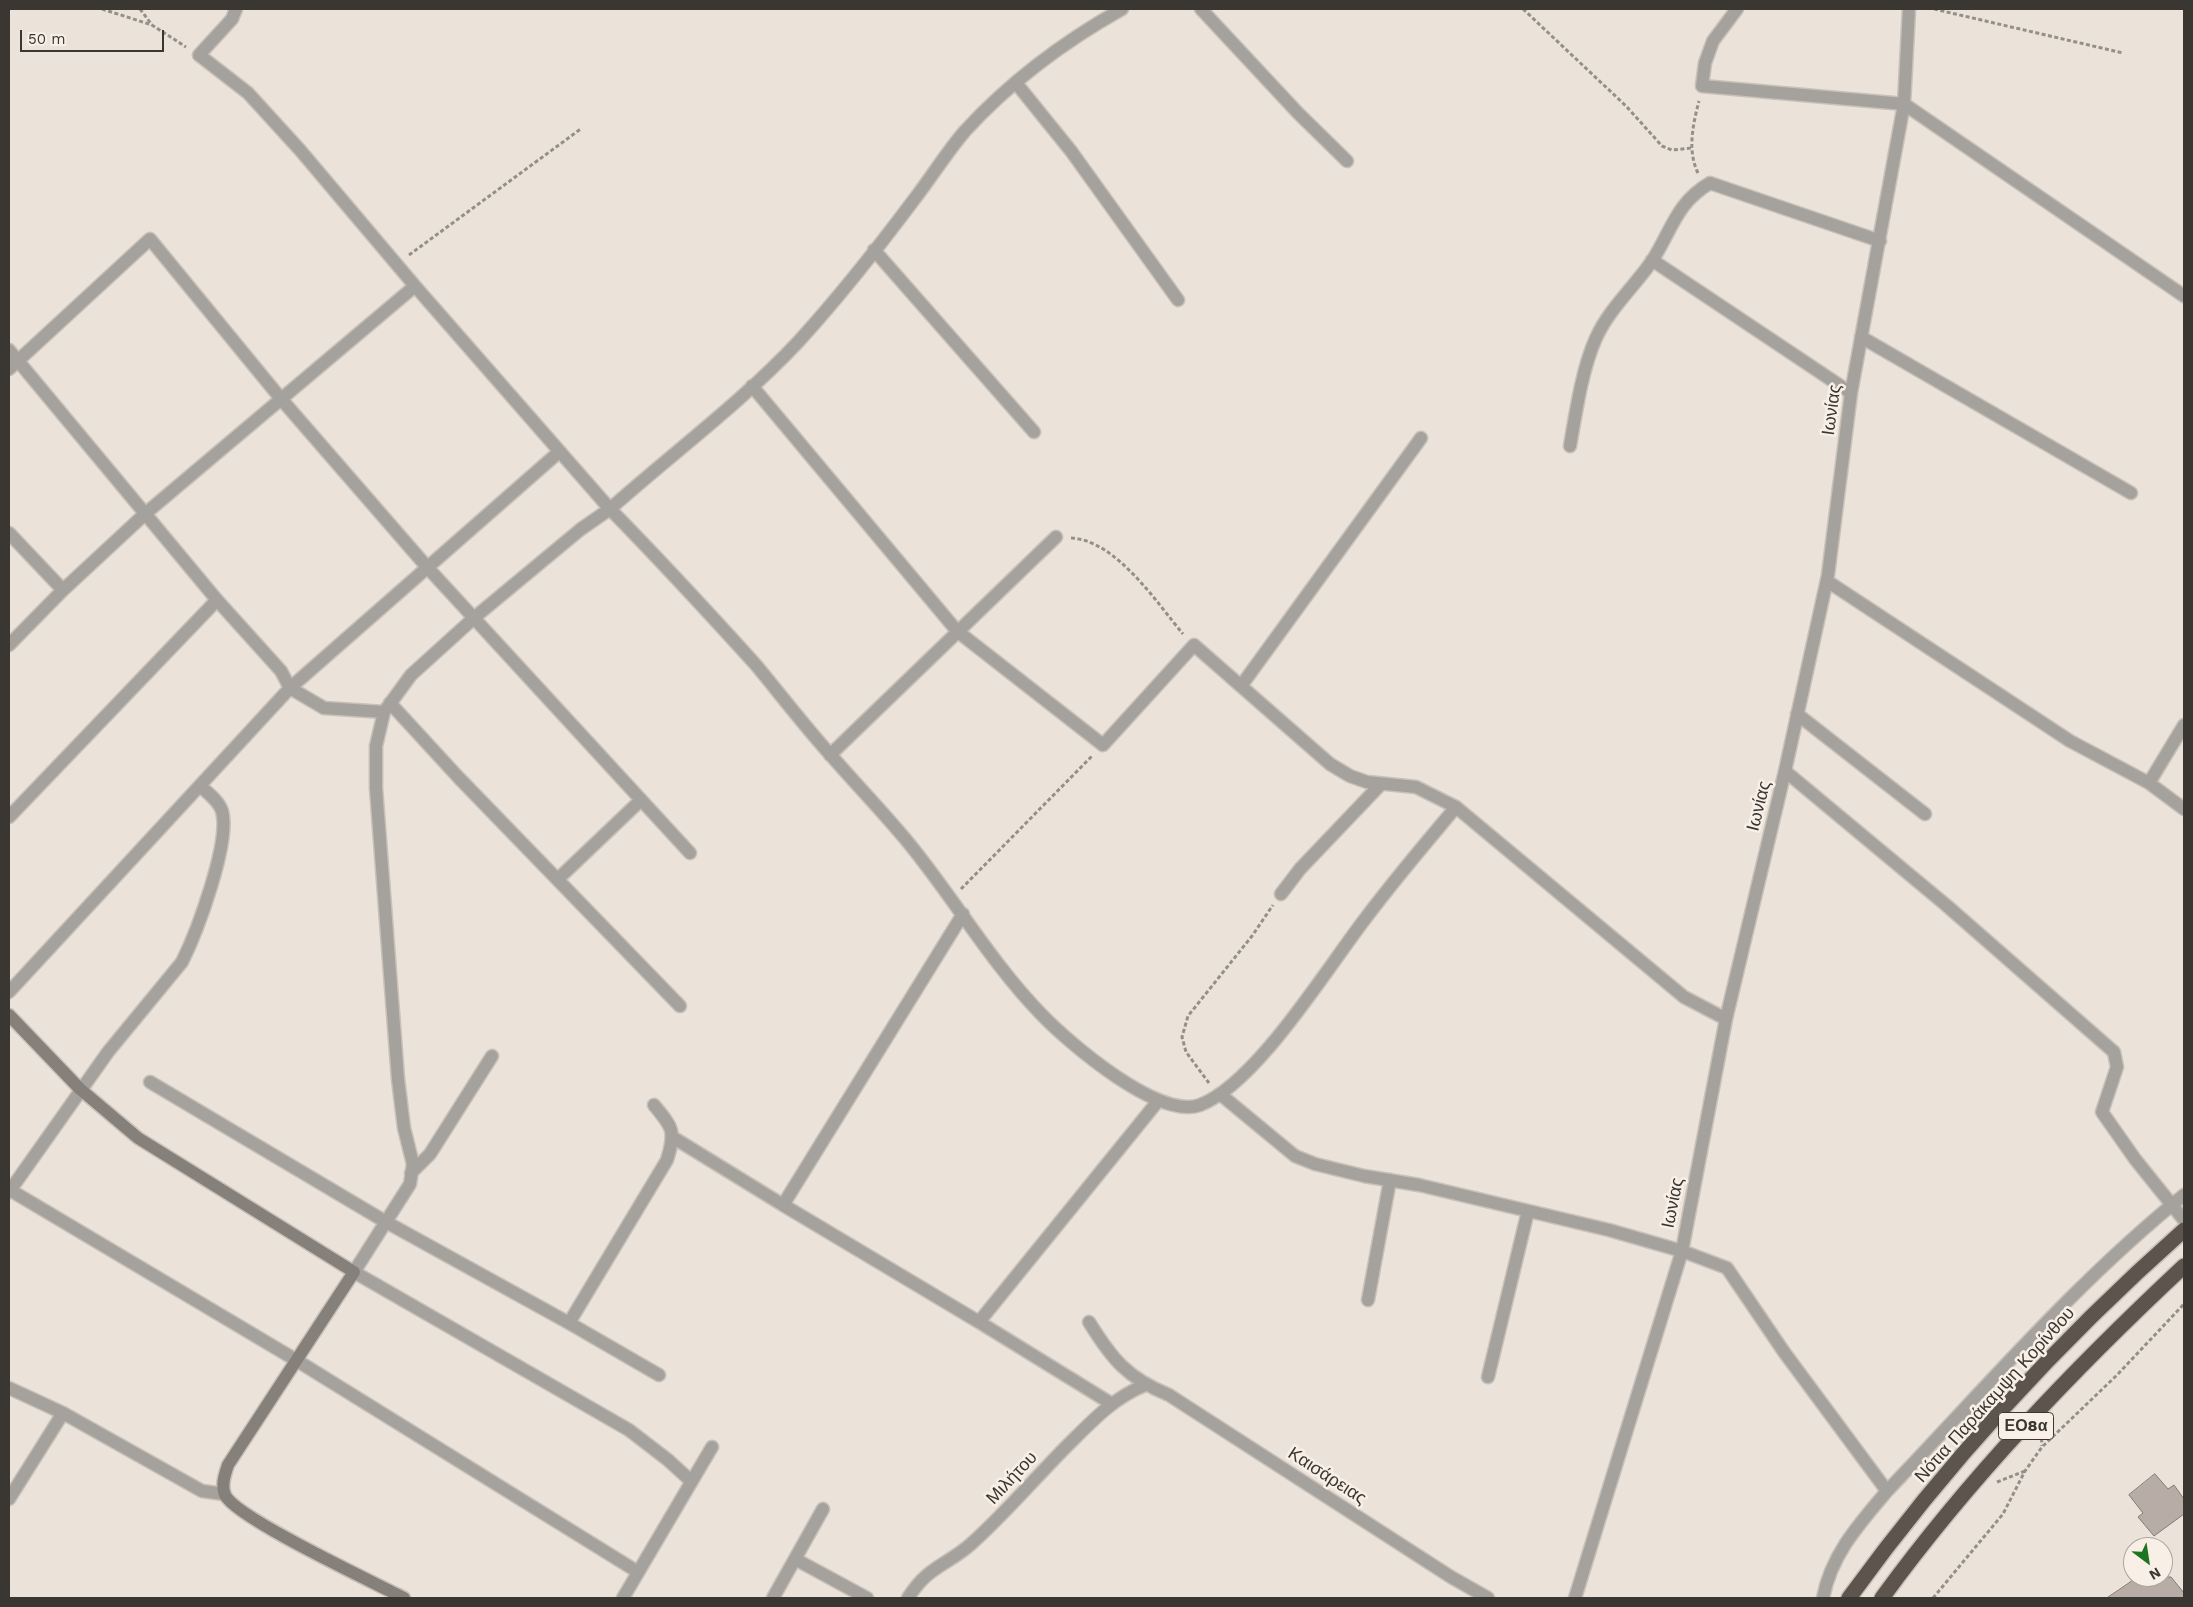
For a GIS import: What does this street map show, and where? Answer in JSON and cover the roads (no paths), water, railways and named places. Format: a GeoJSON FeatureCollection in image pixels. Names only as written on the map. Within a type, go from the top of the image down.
{"type":"FeatureCollection","features":[{"type":"Feature","properties":{"kind":"highway","name":"Νότια Παράκαμψη Κορίνθου"},"geometry":{"type":"LineString","coordinates":[[1849,1598],[1924,1501],[1984,1430],[2098,1310],[2184,1230]]}},
{"type":"Feature","properties":{"kind":"highway","name":"ΕΟ8α"},"geometry":{"type":"LineString","coordinates":[[1882,1598],[1971,1485],[2117,1329],[2184,1266]]}},
{"type":"Feature","properties":{"kind":"street"},"geometry":{"type":"LineString","coordinates":[[236,9],[232,19],[199,56],[248,93],[300,150],[559,452],[610,509],[734,640],[830,755],[908,842],[952,898],[1011,979],[1042,1016],[1121,1080],[1158,1101],[1187,1109],[1203,1104],[1242,1077],[1283,1030],[1366,917],[1456,806]]}},
{"type":"Feature","properties":{"kind":"street"},"geometry":{"type":"LineString","coordinates":[[404,1598],[260,1524],[233,1506],[224,1494],[224,1480],[228,1465],[410,1184],[413,1164],[404,1128],[398,1079],[376,788],[376,746],[387,707],[411,675],[475,617],[581,529],[610,509],[752,386],[798,342],[874,250],[964,133],[1016,83],[1087,28],[1122,9]]}},
{"type":"Feature","properties":{"kind":"street"},"geometry":{"type":"LineString","coordinates":[[1200,9],[1298,113],[1347,161]]}},
{"type":"Feature","properties":{"kind":"street"},"geometry":{"type":"LineString","coordinates":[[1737,9],[1713,41],[1705,63],[1702,86],[1904,104],[2184,296]]}},
{"type":"Feature","properties":{"kind":"street","name":"Ιωνίας"},"geometry":{"type":"LineString","coordinates":[[1575,1598],[1682,1251],[1726,1019],[1785,771],[1827,581],[1851,394],[1904,104],[1909,9]]}},
{"type":"Feature","properties":{"kind":"street"},"geometry":{"type":"LineString","coordinates":[[1016,83],[1071,151],[1178,300]]}},
{"type":"Feature","properties":{"kind":"street"},"geometry":{"type":"LineString","coordinates":[[1570,446],[1584,381],[1596,338],[1622,299],[1652,260],[1679,212],[1695,191],[1710,183],[1880,242]]}},
{"type":"Feature","properties":{"kind":"street"},"geometry":{"type":"LineString","coordinates":[[13,365],[150,239],[282,400],[427,567],[690,853]]}},
{"type":"Feature","properties":{"kind":"street"},"geometry":{"type":"LineString","coordinates":[[874,250],[1034,432]]}},
{"type":"Feature","properties":{"kind":"street"},"geometry":{"type":"LineString","coordinates":[[1652,260],[1851,394]]}},
{"type":"Feature","properties":{"kind":"street"},"geometry":{"type":"LineString","coordinates":[[9,645],[63,590],[146,513],[415,286]]}},
{"type":"Feature","properties":{"kind":"street"},"geometry":{"type":"LineString","coordinates":[[1861,337],[2131,493]]}},
{"type":"Feature","properties":{"kind":"street"},"geometry":{"type":"LineString","coordinates":[[9,350],[13,365],[146,513],[217,600],[281,671],[290,688],[324,708],[387,707],[558,879],[680,1006]]}},
{"type":"Feature","properties":{"kind":"street"},"geometry":{"type":"LineString","coordinates":[[752,386],[957,631],[1103,745],[1194,646],[1330,764],[1350,776],[1381,784],[1416,787],[1456,806],[1677,992],[1726,1019]]}},
{"type":"Feature","properties":{"kind":"street"},"geometry":{"type":"LineString","coordinates":[[1241,686],[1421,438]]}},
{"type":"Feature","properties":{"kind":"street"},"geometry":{"type":"LineString","coordinates":[[9,992],[290,688],[559,452]]}},
{"type":"Feature","properties":{"kind":"street"},"geometry":{"type":"LineString","coordinates":[[9,534],[63,590]]}},
{"type":"Feature","properties":{"kind":"street"},"geometry":{"type":"LineString","coordinates":[[830,755],[1056,537]]}},
{"type":"Feature","properties":{"kind":"street"},"geometry":{"type":"LineString","coordinates":[[1827,581],[2070,741],[2149,783],[2184,809]]}},
{"type":"Feature","properties":{"kind":"street"},"geometry":{"type":"LineString","coordinates":[[9,817],[217,600]]}},
{"type":"Feature","properties":{"kind":"street"},"geometry":{"type":"LineString","coordinates":[[1797,714],[1925,814]]}},
{"type":"Feature","properties":{"kind":"street"},"geometry":{"type":"LineString","coordinates":[[2149,783],[2184,725]]}},
{"type":"Feature","properties":{"kind":"street"},"geometry":{"type":"LineString","coordinates":[[1785,771],[1946,905],[2114,1052],[2117,1067],[2102,1112],[2109,1126],[2184,1220]]}},
{"type":"Feature","properties":{"kind":"street"},"geometry":{"type":"LineString","coordinates":[[1281,894],[1300,869],[1381,784]]}},
{"type":"Feature","properties":{"kind":"street"},"geometry":{"type":"LineString","coordinates":[[200,786],[213,797],[222,809],[225,826],[216,866],[191,944],[182,962],[80,1089],[9,1191],[296,1360],[638,1572]]}},
{"type":"Feature","properties":{"kind":"street"},"geometry":{"type":"LineString","coordinates":[[558,879],[641,800]]}},
{"type":"Feature","properties":{"kind":"street"},"geometry":{"type":"LineString","coordinates":[[783,1205],[963,914]]}},
{"type":"Feature","properties":{"kind":"street"},"geometry":{"type":"LineString","coordinates":[[9,1016],[80,1089],[138,1138],[354,1272],[629,1430],[668,1460],[691,1481]]}},
{"type":"Feature","properties":{"kind":"street"},"geometry":{"type":"LineString","coordinates":[[411,1173],[430,1154],[492,1056]]}},
{"type":"Feature","properties":{"kind":"street"},"geometry":{"type":"LineString","coordinates":[[150,1082],[386,1222],[569,1322],[659,1375]]}},
{"type":"Feature","properties":{"kind":"street"},"geometry":{"type":"LineString","coordinates":[[1220,1094],[1295,1156],[1315,1164],[1610,1230],[1682,1251],[1727,1268],[1784,1352],[1887,1491]]}},
{"type":"Feature","properties":{"kind":"street"},"geometry":{"type":"LineString","coordinates":[[979,1322],[1158,1101]]}},
{"type":"Feature","properties":{"kind":"street"},"geometry":{"type":"LineString","coordinates":[[654,1105],[667,1121],[674,1138],[1112,1404]]}},
{"type":"Feature","properties":{"kind":"street"},"geometry":{"type":"LineString","coordinates":[[569,1322],[667,1160],[674,1138]]}},
{"type":"Feature","properties":{"kind":"street"},"geometry":{"type":"LineString","coordinates":[[1368,1300],[1390,1180]]}},
{"type":"Feature","properties":{"kind":"street"},"geometry":{"type":"LineString","coordinates":[[1823,1598],[1826,1582],[1838,1553],[1887,1491],[2075,1293],[2131,1240],[2184,1195]]}},
{"type":"Feature","properties":{"kind":"street"},"geometry":{"type":"LineString","coordinates":[[1488,1377],[1528,1211]]}},
{"type":"Feature","properties":{"kind":"street"},"geometry":{"type":"LineString","coordinates":[[1089,1322],[1110,1356],[1145,1386]]}},
{"type":"Feature","properties":{"kind":"street","name":"Μιλήτου"},"geometry":{"type":"LineString","coordinates":[[908,1598],[918,1583],[936,1567],[969,1546],[1047,1465],[1112,1404],[1127,1393],[1145,1386]]}},
{"type":"Feature","properties":{"kind":"street","name":"Καισάρειας"},"geometry":{"type":"LineString","coordinates":[[1145,1386],[1169,1395],[1451,1577],[1488,1598]]}},
{"type":"Feature","properties":{"kind":"street"},"geometry":{"type":"LineString","coordinates":[[9,1388],[63,1413],[202,1491],[224,1494]]}},
{"type":"Feature","properties":{"kind":"street"},"geometry":{"type":"LineString","coordinates":[[1962,1412],[1984,1430]]}},
{"type":"Feature","properties":{"kind":"street"},"geometry":{"type":"LineString","coordinates":[[9,1499],[63,1413]]}},
{"type":"Feature","properties":{"kind":"street"},"geometry":{"type":"LineString","coordinates":[[623,1598],[712,1447]]}},
{"type":"Feature","properties":{"kind":"street"},"geometry":{"type":"LineString","coordinates":[[773,1598],[823,1509]]}},
{"type":"Feature","properties":{"kind":"street"},"geometry":{"type":"LineString","coordinates":[[795,1559],[867,1598]]}}]}
